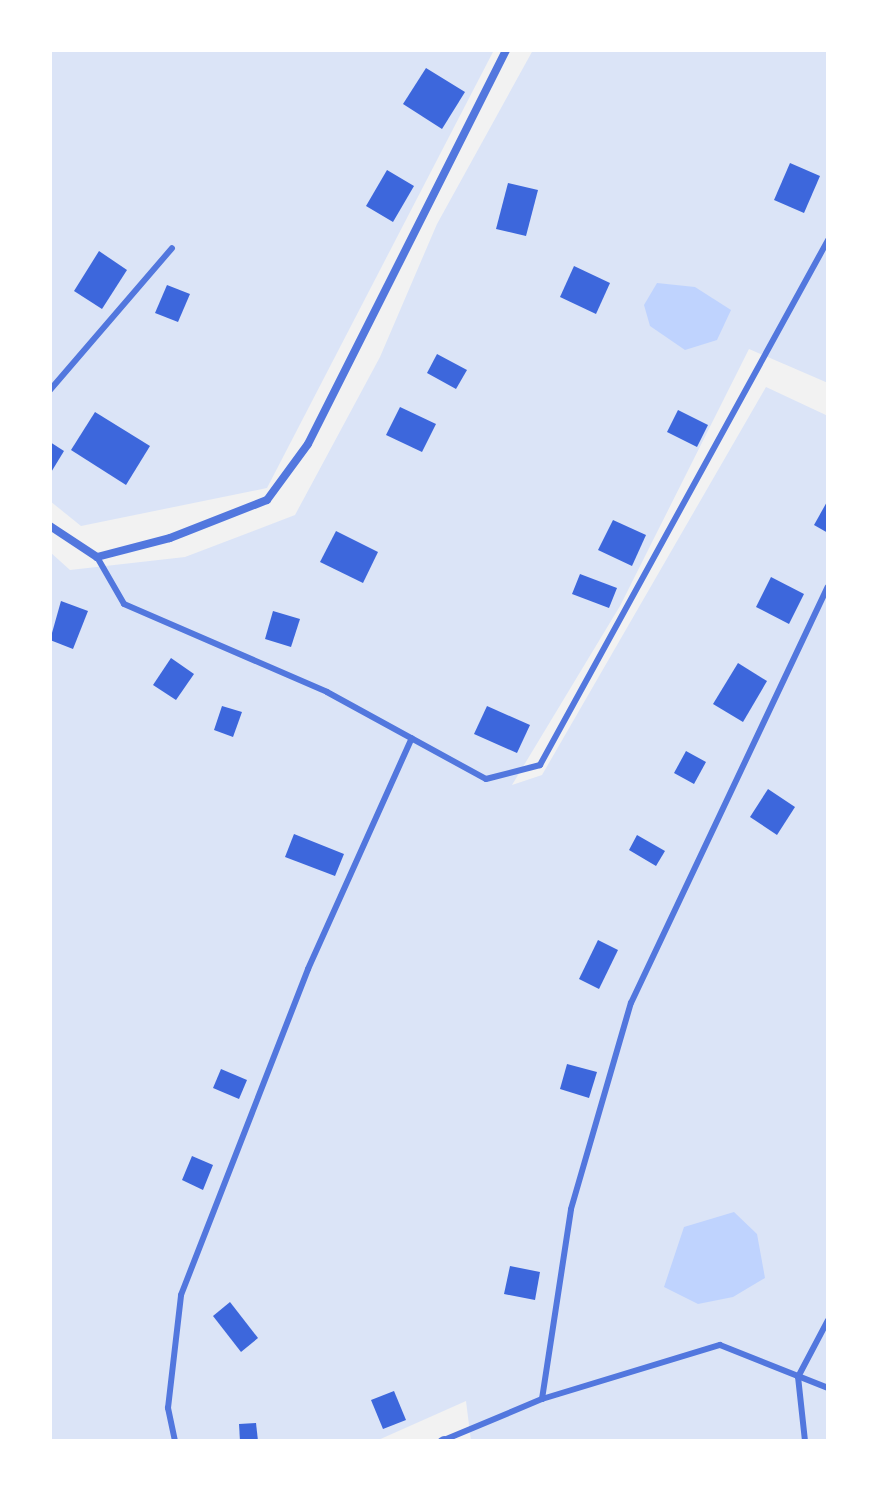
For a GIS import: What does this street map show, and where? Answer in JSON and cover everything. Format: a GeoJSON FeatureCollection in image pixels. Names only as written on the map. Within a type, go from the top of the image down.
{"type":"FeatureCollection","features":[{"type":"Feature","properties":{"kind":"street"},"geometry":{"type":"LineString","coordinates":[[50,526],[97,557],[170,538],[267,500],[308,444],[506,50]]}},
{"type":"Feature","properties":{"kind":"lane"},"geometry":{"type":"LineString","coordinates":[[97,557],[124,604],[327,692],[486,779],[540,765],[828,240]]}},
{"type":"Feature","properties":{"kind":"lane"},"geometry":{"type":"LineString","coordinates":[[50,390],[172,248]]}},
{"type":"Feature","properties":{"kind":"lane"},"geometry":{"type":"LineString","coordinates":[[542,1399],[571,1209],[631,1003],[828,587]]}},
{"type":"Feature","properties":{"kind":"lane"},"geometry":{"type":"LineString","coordinates":[[175,1441],[168,1408],[181,1295],[308,969],[412,738]]}},
{"type":"Feature","properties":{"kind":"lane"},"geometry":{"type":"LineString","coordinates":[[805,1441],[798,1377],[828,1320]]}},
{"type":"Feature","properties":{"kind":"lane"},"geometry":{"type":"LineString","coordinates":[[443,1440],[542,1399],[720,1345],[828,1388]]}},
{"type":"Feature","properties":{"kind":"shaded area"},"geometry":{"type":"Polygon","coordinates":[[[50,50],[494,50],[267,488],[81,526],[50,501],[50,50]]]}},
{"type":"Feature","properties":{"kind":"shaded area"},"geometry":{"type":"Polygon","coordinates":[[[533,50],[828,50],[828,383],[749,349],[620,606],[512,785],[542,775],[766,387],[828,416],[828,1441],[471,1441],[466,1401],[376,1441],[50,1441],[50,552],[70,570],[185,557],[295,515],[380,357],[437,224],[533,50]]]}},
{"type":"Feature","properties":{"kind":"water"},"geometry":{"type":"Polygon","coordinates":[[[657,283],[695,287],[731,310],[717,340],[685,350],[650,326],[644,305],[657,283]]]}},
{"type":"Feature","properties":{"kind":"water"},"geometry":{"type":"Polygon","coordinates":[[[734,1212],[757,1234],[765,1278],[733,1297],[698,1304],[664,1287],[684,1227],[734,1212]]]}},
{"type":"Feature","properties":{"kind":"building"},"geometry":{"type":"Polygon","coordinates":[[[426,68],[465,92],[442,129],[403,104],[426,68]]]}},
{"type":"Feature","properties":{"kind":"building"},"geometry":{"type":"Polygon","coordinates":[[[790,163],[820,176],[804,213],[774,200],[790,163]]]}},
{"type":"Feature","properties":{"kind":"building"},"geometry":{"type":"Polygon","coordinates":[[[387,170],[414,186],[393,222],[366,206],[387,170]]]}},
{"type":"Feature","properties":{"kind":"building"},"geometry":{"type":"Polygon","coordinates":[[[508,183],[538,190],[526,236],[496,229],[508,183]]]}},
{"type":"Feature","properties":{"kind":"building"},"geometry":{"type":"Polygon","coordinates":[[[99,251],[127,270],[102,309],[74,291],[99,251]]]}},
{"type":"Feature","properties":{"kind":"building"},"geometry":{"type":"Polygon","coordinates":[[[574,266],[610,283],[596,314],[560,297],[574,266]]]}},
{"type":"Feature","properties":{"kind":"building"},"geometry":{"type":"Polygon","coordinates":[[[167,285],[190,294],[178,322],[155,313],[167,285]]]}},
{"type":"Feature","properties":{"kind":"building"},"geometry":{"type":"Polygon","coordinates":[[[437,354],[467,370],[456,389],[427,373],[437,354]]]}},
{"type":"Feature","properties":{"kind":"building"},"geometry":{"type":"Polygon","coordinates":[[[400,407],[436,424],[422,452],[386,435],[400,407]]]}},
{"type":"Feature","properties":{"kind":"building"},"geometry":{"type":"Polygon","coordinates":[[[678,410],[708,425],[697,447],[667,432],[678,410]]]}},
{"type":"Feature","properties":{"kind":"building"},"geometry":{"type":"Polygon","coordinates":[[[95,412],[150,446],[126,485],[71,450],[95,412]]]}},
{"type":"Feature","properties":{"kind":"building"},"geometry":{"type":"Polygon","coordinates":[[[50,442],[64,451],[50,474],[50,442]]]}},
{"type":"Feature","properties":{"kind":"building"},"geometry":{"type":"Polygon","coordinates":[[[828,500],[828,533],[814,525],[828,500]]]}},
{"type":"Feature","properties":{"kind":"building"},"geometry":{"type":"Polygon","coordinates":[[[613,520],[646,535],[632,566],[598,550],[613,520]]]}},
{"type":"Feature","properties":{"kind":"building"},"geometry":{"type":"Polygon","coordinates":[[[336,531],[378,552],[363,583],[320,562],[336,531]]]}},
{"type":"Feature","properties":{"kind":"building"},"geometry":{"type":"Polygon","coordinates":[[[580,574],[617,588],[609,608],[572,594],[580,574]]]}},
{"type":"Feature","properties":{"kind":"building"},"geometry":{"type":"Polygon","coordinates":[[[771,577],[804,594],[789,624],[756,607],[771,577]]]}},
{"type":"Feature","properties":{"kind":"building"},"geometry":{"type":"Polygon","coordinates":[[[61,601],[88,611],[73,649],[50,640],[61,601]]]}},
{"type":"Feature","properties":{"kind":"building"},"geometry":{"type":"Polygon","coordinates":[[[273,611],[300,619],[291,647],[265,639],[273,611]]]}},
{"type":"Feature","properties":{"kind":"building"},"geometry":{"type":"Polygon","coordinates":[[[171,658],[194,674],[176,700],[153,685],[171,658]]]}},
{"type":"Feature","properties":{"kind":"building"},"geometry":{"type":"Polygon","coordinates":[[[738,663],[767,681],[743,722],[713,704],[738,663]]]}},
{"type":"Feature","properties":{"kind":"building"},"geometry":{"type":"Polygon","coordinates":[[[222,706],[242,712],[233,737],[214,730],[222,706]]]}},
{"type":"Feature","properties":{"kind":"building"},"geometry":{"type":"Polygon","coordinates":[[[487,706],[530,725],[517,753],[474,734],[487,706]]]}},
{"type":"Feature","properties":{"kind":"building"},"geometry":{"type":"Polygon","coordinates":[[[686,751],[706,762],[694,784],[674,773],[686,751]]]}},
{"type":"Feature","properties":{"kind":"building"},"geometry":{"type":"Polygon","coordinates":[[[768,789],[795,807],[777,835],[750,817],[768,789]]]}},
{"type":"Feature","properties":{"kind":"building"},"geometry":{"type":"Polygon","coordinates":[[[294,834],[344,854],[335,876],[285,857],[294,834]]]}},
{"type":"Feature","properties":{"kind":"building"},"geometry":{"type":"Polygon","coordinates":[[[637,835],[665,851],[656,866],[629,850],[637,835]]]}},
{"type":"Feature","properties":{"kind":"building"},"geometry":{"type":"Polygon","coordinates":[[[598,940],[618,950],[599,989],[579,979],[598,940]]]}},
{"type":"Feature","properties":{"kind":"building"},"geometry":{"type":"Polygon","coordinates":[[[567,1064],[597,1072],[589,1098],[560,1089],[567,1064]]]}},
{"type":"Feature","properties":{"kind":"building"},"geometry":{"type":"Polygon","coordinates":[[[221,1069],[247,1080],[239,1099],[213,1088],[221,1069]]]}},
{"type":"Feature","properties":{"kind":"building"},"geometry":{"type":"Polygon","coordinates":[[[192,1156],[213,1165],[203,1190],[182,1180],[192,1156]]]}},
{"type":"Feature","properties":{"kind":"building"},"geometry":{"type":"Polygon","coordinates":[[[510,1266],[540,1272],[535,1300],[504,1294],[510,1266]]]}},
{"type":"Feature","properties":{"kind":"building"},"geometry":{"type":"Polygon","coordinates":[[[230,1302],[258,1338],[241,1352],[213,1316],[230,1302]]]}},
{"type":"Feature","properties":{"kind":"building"},"geometry":{"type":"Polygon","coordinates":[[[394,1391],[406,1420],[383,1429],[371,1400],[394,1391]]]}},
{"type":"Feature","properties":{"kind":"building"},"geometry":{"type":"Polygon","coordinates":[[[256,1423],[258,1441],[240,1441],[239,1424],[256,1423]]]}}]}
